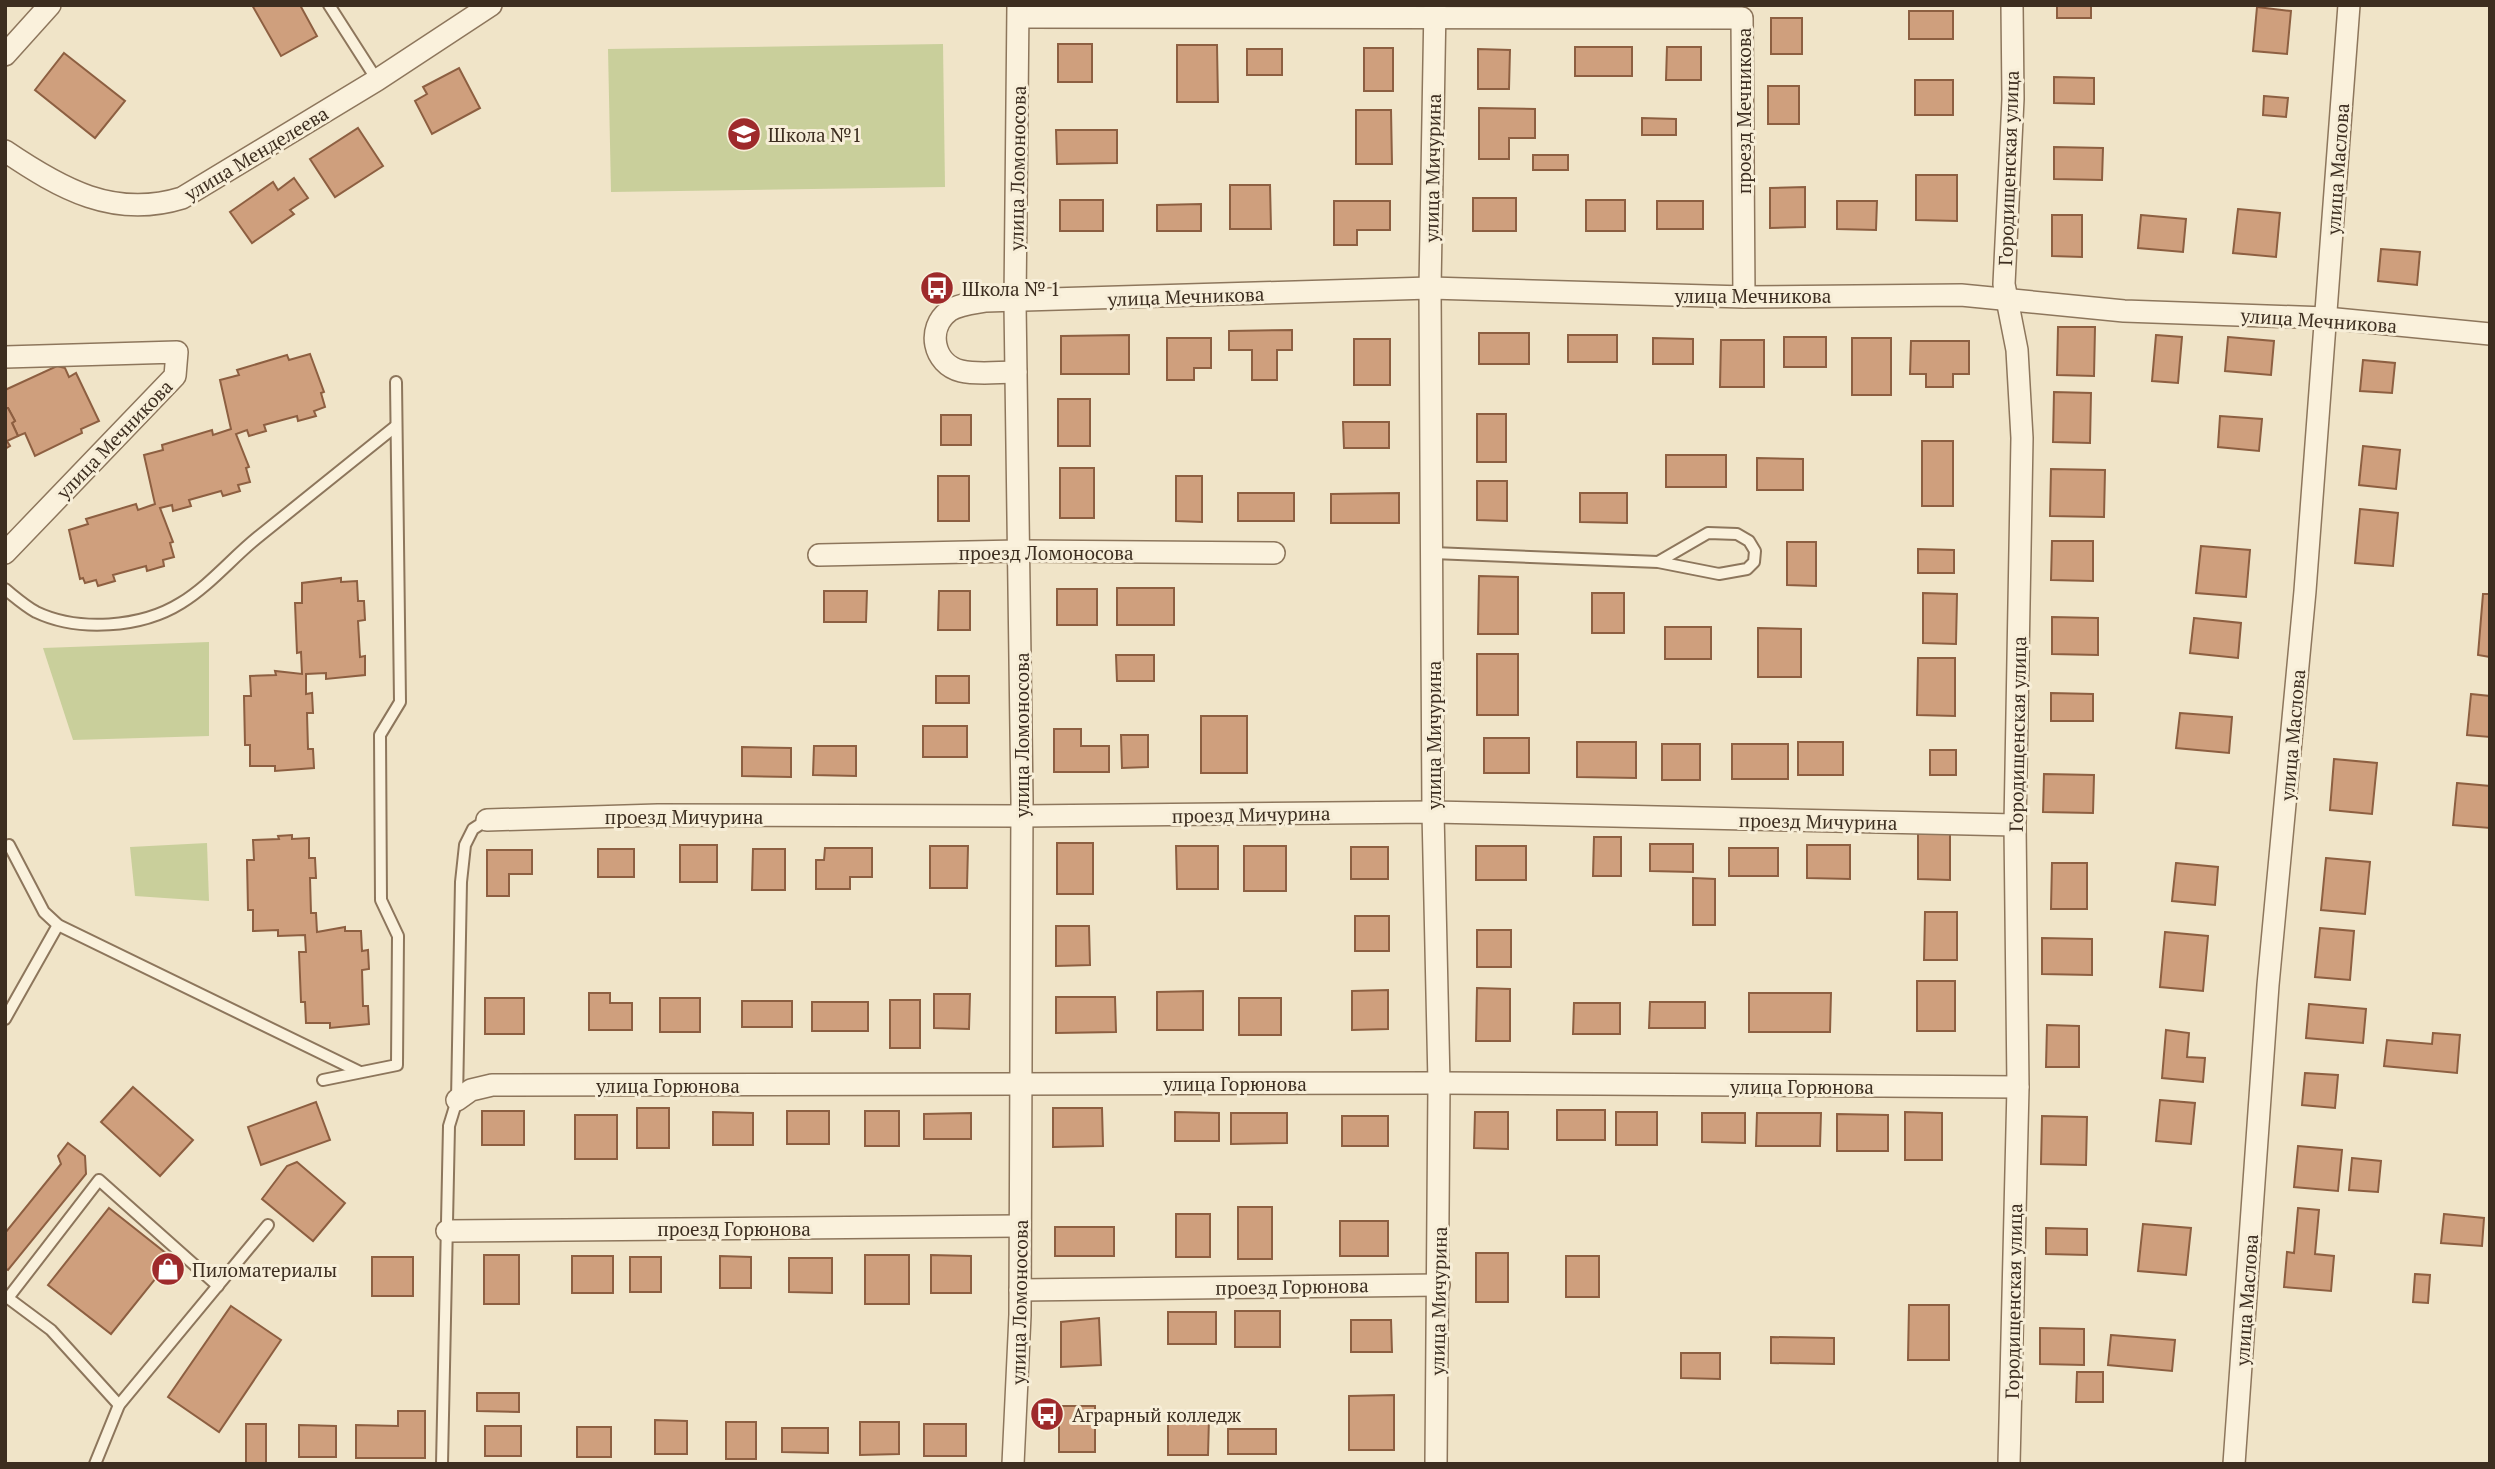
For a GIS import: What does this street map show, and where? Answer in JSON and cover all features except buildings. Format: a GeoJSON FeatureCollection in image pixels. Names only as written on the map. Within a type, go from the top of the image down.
{"type":"FeatureCollection","features":[{"type":"Feature","properties":{"kind":"street"},"geometry":{"type":"LineString","coordinates":[[5,55],[50,5]]}},
{"type":"Feature","properties":{"kind":"street","name":"улица Менделеева"},"geometry":{"type":"LineString","coordinates":[[5,151],[46,180],[111,204],[135,207],[159,205],[183,198],[377,80],[491,5]]}},
{"type":"Feature","properties":{"kind":"street","name":"Городищенская улица"},"geometry":{"type":"LineString","coordinates":[[2009,1464],[2018,1087],[2015,825],[2022,438],[2017,350],[2007,300],[2005,221],[2013,99],[2012,5]]}},
{"type":"Feature","properties":{"kind":"street","name":"улица Маслова"},"geometry":{"type":"LineString","coordinates":[[2234,1464],[2268,985],[2305,591],[2349,5]]}},
{"type":"Feature","properties":{"kind":"street","name":"проезд Мечникова"},"geometry":{"type":"LineString","coordinates":[[1018,11],[1435,11],[1742,18],[1744,297]]}},
{"type":"Feature","properties":{"kind":"street","name":"улица Ломоносова"},"geometry":{"type":"LineString","coordinates":[[1013,1464],[1020,1290],[1022,816],[1015,303],[1018,11]]}},
{"type":"Feature","properties":{"kind":"street","name":"улица Мичурина"},"geometry":{"type":"LineString","coordinates":[[1435,11],[1430,288],[1433,812],[1439,1083],[1436,1464]]}},
{"type":"Feature","properties":{"kind":"street","name":"улица Мечникова"},"geometry":{"type":"LineString","coordinates":[[1015,303],[1430,288],[1744,297],[1961,295],[2124,312],[2326,318],[2490,334]]}},
{"type":"Feature","properties":{"kind":"street"},"geometry":{"type":"LineString","coordinates":[[1015,303],[986,301],[950,310],[937,323],[934,336],[937,352],[946,364],[953,368],[980,372],[1016,372]]}},
{"type":"Feature","properties":{"kind":"street","name":"улица Мечникова"},"geometry":{"type":"LineString","coordinates":[[5,357],[177,352],[174,376],[5,553]]}},
{"type":"Feature","properties":{"kind":"street","name":"проезд Ломоносова"},"geometry":{"type":"LineString","coordinates":[[819,555],[1020,551],[1274,553]]}},
{"type":"Feature","properties":{"kind":"street","name":"проезд Мичурина"},"geometry":{"type":"LineString","coordinates":[[487,820],[658,815],[1022,816],[1433,812],[2015,825]]}},
{"type":"Feature","properties":{"kind":"street","name":"улица Горюнова"},"geometry":{"type":"LineString","coordinates":[[457,1100],[471,1090],[492,1085],[1439,1083],[2018,1087]]}},
{"type":"Feature","properties":{"kind":"street","name":"проезд Горюнова"},"geometry":{"type":"LineString","coordinates":[[447,1231],[1020,1226]]}},
{"type":"Feature","properties":{"kind":"street","name":"проезд Горюнова"},"geometry":{"type":"LineString","coordinates":[[1020,1290],[1439,1285]]}},
{"type":"Feature","properties":{"kind":"lane"},"geometry":{"type":"LineString","coordinates":[[329,5],[377,80]]}},
{"type":"Feature","properties":{"kind":"lane"},"geometry":{"type":"LineString","coordinates":[[323,1080],[397,1065],[398,936],[381,900],[380,735],[400,702],[396,382]]}},
{"type":"Feature","properties":{"kind":"lane"},"geometry":{"type":"LineString","coordinates":[[5,589],[34,611],[82,624],[106,624],[161,612],[178,605],[396,426]]}},
{"type":"Feature","properties":{"kind":"lane"},"geometry":{"type":"LineString","coordinates":[[1433,553],[1658,562],[1719,574],[1747,569],[1754,562],[1755,551],[1749,541],[1737,534],[1708,533],[1658,562]]}},
{"type":"Feature","properties":{"kind":"lane"},"geometry":{"type":"LineString","coordinates":[[442,1464],[449,1126],[457,1100],[462,870],[465,845],[473,829],[487,820]]}},
{"type":"Feature","properties":{"kind":"lane"},"geometry":{"type":"LineString","coordinates":[[7,843],[44,912],[58,925],[360,1072]]}},
{"type":"Feature","properties":{"kind":"lane"},"geometry":{"type":"LineString","coordinates":[[5,1019],[58,925]]}},
{"type":"Feature","properties":{"kind":"lane"},"geometry":{"type":"LineString","coordinates":[[119,1405],[51,1330],[8,1297],[99,1180],[218,1286]]}},
{"type":"Feature","properties":{"kind":"lane"},"geometry":{"type":"LineString","coordinates":[[95,1464],[119,1405],[268,1225]]}},
{"type":"Feature","properties":{"kind":"green space"},"geometry":{"type":"Polygon","coordinates":[[[943,44],[945,187],[611,192],[608,49],[943,44]]]}},
{"type":"Feature","properties":{"kind":"green space"},"geometry":{"type":"Polygon","coordinates":[[[209,642],[209,736],[73,740],[43,648],[209,642]]]}},
{"type":"Feature","properties":{"kind":"green space"},"geometry":{"type":"Polygon","coordinates":[[[207,843],[209,901],[135,896],[130,847],[207,843]]]}},
{"type":"Feature","properties":{"kind":"place","name":"Школа №1"},"geometry":{"type":"Point","coordinates":[744,134]}},
{"type":"Feature","properties":{"kind":"place","name":"Школа № 1"},"geometry":{"type":"Point","coordinates":[937,288]}},
{"type":"Feature","properties":{"kind":"place","name":"Пиломатериалы"},"geometry":{"type":"Point","coordinates":[168,1269]}},
{"type":"Feature","properties":{"kind":"place","name":"Аграрный колледж"},"geometry":{"type":"Point","coordinates":[1047,1414]}}]}
